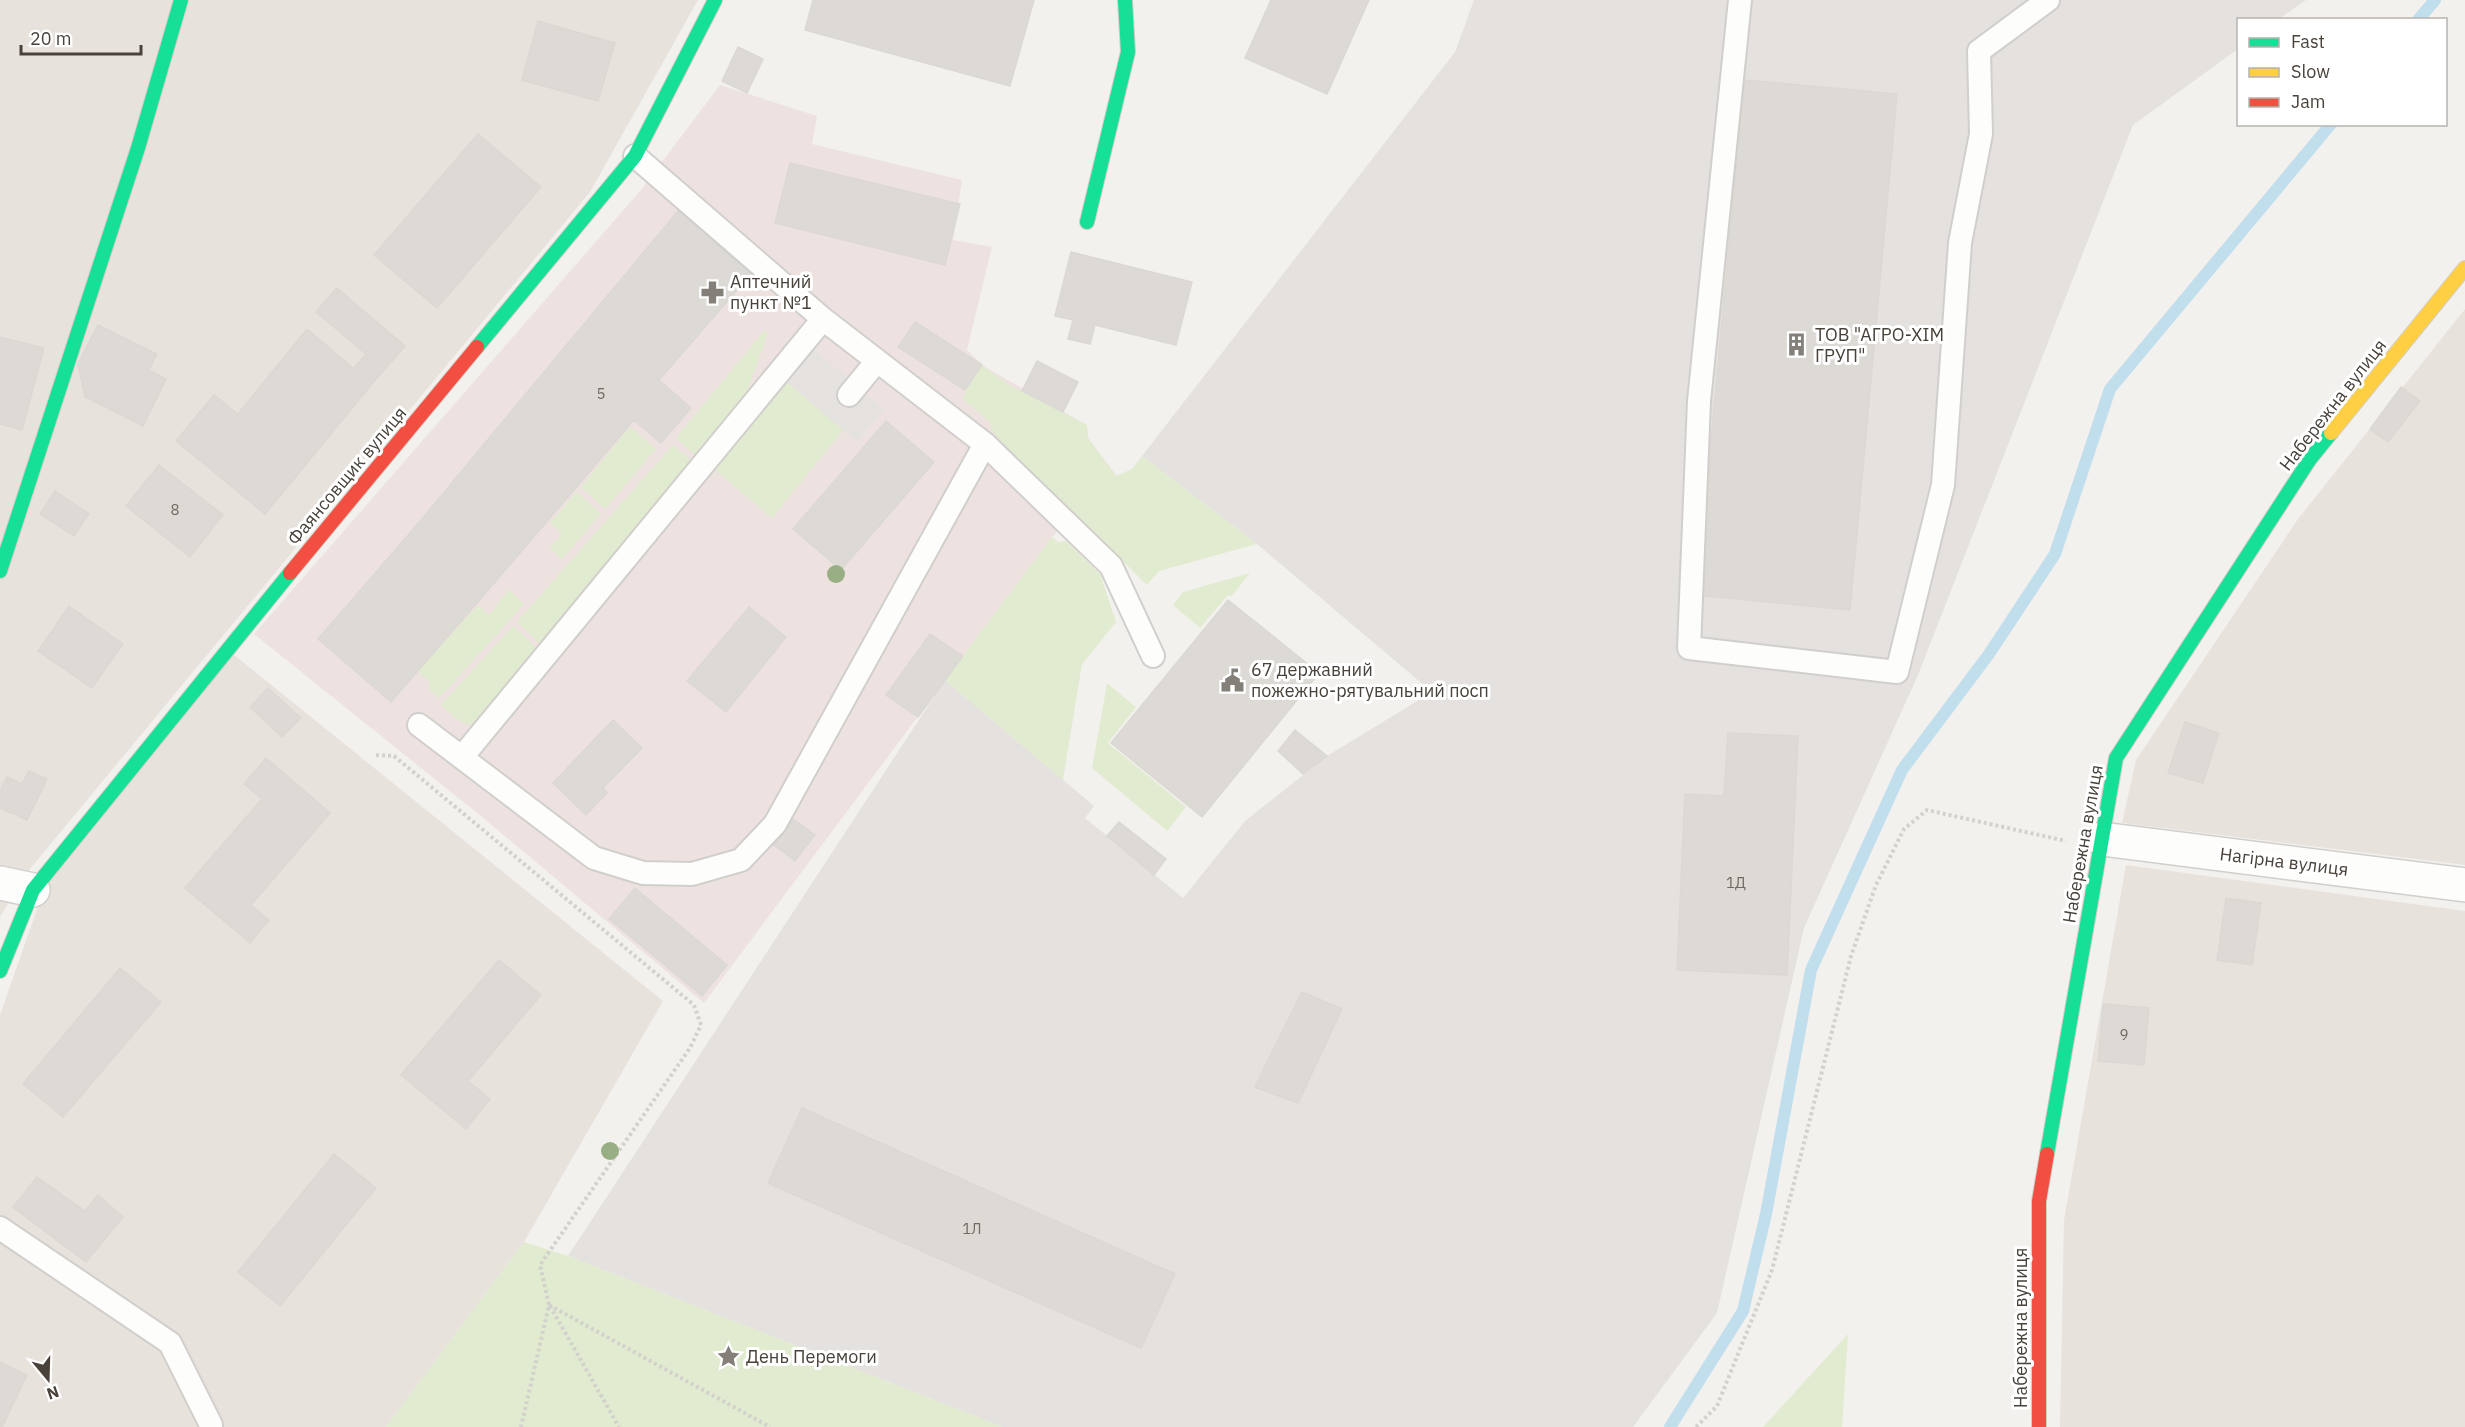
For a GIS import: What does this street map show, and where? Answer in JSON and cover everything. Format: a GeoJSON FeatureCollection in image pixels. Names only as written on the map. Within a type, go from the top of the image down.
{"type":"FeatureCollection","features":[{"type":"Feature","properties":{"kind":"street"},"geometry":{"type":"LineString","coordinates":[[0,572],[138,148],[181,0]]}},
{"type":"Feature","properties":{"kind":"street","name":"Фаянсовщик вулиця"},"geometry":{"type":"LineString","coordinates":[[0,971],[33,890],[243,630],[635,156],[715,0]]}},
{"type":"Feature","properties":{"kind":"street"},"geometry":{"type":"LineString","coordinates":[[1087,222],[1128,52],[1125,0]]}},
{"type":"Feature","properties":{"kind":"street","name":"Набережна вулиця"},"geometry":{"type":"LineString","coordinates":[[2039,1427],[2039,1201],[2116,758],[2310,459],[2465,268]]}},
{"type":"Feature","properties":{"kind":"street","name":"Нагірна вулиця"},"geometry":{"type":"LineString","coordinates":[[2102,839],[2465,885]]}},
{"type":"Feature","properties":{"kind":"street"},"geometry":{"type":"LineString","coordinates":[[0,883],[33,890]]}},
{"type":"Feature","properties":{"kind":"lane"},"geometry":{"type":"LineString","coordinates":[[1740,0],[1699,401],[1689,648],[1897,672],[1943,485],[1960,243],[1981,134],[1979,51],[2048,0]]}},
{"type":"Feature","properties":{"kind":"lane"},"geometry":{"type":"LineString","coordinates":[[635,156],[823,319],[985,444],[1111,566],[1153,656]]}},
{"type":"Feature","properties":{"kind":"lane"},"geometry":{"type":"LineString","coordinates":[[462,757],[823,319]]}},
{"type":"Feature","properties":{"kind":"lane"},"geometry":{"type":"LineString","coordinates":[[849,395],[877,361]]}},
{"type":"Feature","properties":{"kind":"lane"},"geometry":{"type":"LineString","coordinates":[[419,725],[594,858],[643,873],[692,874],[741,860],[775,824],[985,444]]}},
{"type":"Feature","properties":{"kind":"lane"},"geometry":{"type":"LineString","coordinates":[[0,1228],[170,1342],[211,1425]]}},
{"type":"Feature","properties":{"kind":"path"},"geometry":{"type":"LineString","coordinates":[[376,755],[394,756],[694,1005],[701,1025],[690,1048],[540,1265],[549,1305],[619,1427]]}},
{"type":"Feature","properties":{"kind":"path"},"geometry":{"type":"LineString","coordinates":[[1696,1427],[1717,1406],[1772,1270],[1851,956],[1876,885],[1904,829],[1927,810],[2067,841],[2102,839]]}},
{"type":"Feature","properties":{"kind":"path"},"geometry":{"type":"LineString","coordinates":[[521,1427],[549,1305]]}},
{"type":"Feature","properties":{"kind":"path"},"geometry":{"type":"LineString","coordinates":[[549,1305],[770,1427]]}},
{"type":"Feature","properties":{"kind":"shaded area"},"geometry":{"type":"Polygon","coordinates":[[[0,0],[698,0],[590,192],[30,869],[0,917],[0,0]]]}},
{"type":"Feature","properties":{"kind":"shaded area"},"geometry":{"type":"Polygon","coordinates":[[[1474,0],[2306,0],[2280,18],[2237,18],[2237,50],[2133,125],[1918,675],[1804,928],[1717,1313],[1633,1427],[1003,1427],[568,1256],[945,680],[1094,806],[1085,818],[1183,898],[1245,821],[1327,756],[1432,692],[1257,544],[1142,456],[1455,52],[1474,0]]]}},
{"type":"Feature","properties":{"kind":"shaded area"},"geometry":{"type":"Polygon","coordinates":[[[720,85],[817,116],[812,144],[962,180],[953,240],[992,247],[967,350],[985,367],[1087,425],[1088,438],[1117,476],[1074,513],[1052,537],[704,1003],[482,817],[254,634],[640,191],[720,85]]]}},
{"type":"Feature","properties":{"kind":"shaded area"},"geometry":{"type":"Polygon","coordinates":[[[2465,309],[2465,865],[2122,823],[2136,760],[2298,519],[2465,309]]]}},
{"type":"Feature","properties":{"kind":"shaded area"},"geometry":{"type":"Polygon","coordinates":[[[814,349],[885,410],[857,442],[786,381],[814,349]]]}},
{"type":"Feature","properties":{"kind":"shaded area"},"geometry":{"type":"Polygon","coordinates":[[[233,654],[663,1001],[524,1242],[386,1427],[0,1427],[0,1015],[48,878],[233,654]]]}},
{"type":"Feature","properties":{"kind":"shaded area"},"geometry":{"type":"Polygon","coordinates":[[[2126,865],[2465,911],[2465,1427],[2060,1427],[2064,1220],[2126,865]]]}},
{"type":"Feature","properties":{"kind":"green space"},"geometry":{"type":"Polygon","coordinates":[[[764,331],[768,333],[746,394],[733,415],[697,456],[676,438],[764,331]]]}},
{"type":"Feature","properties":{"kind":"green space"},"geometry":{"type":"Polygon","coordinates":[[[982,365],[1009,385],[1087,425],[1088,438],[1116,476],[1132,469],[1142,456],[1257,544],[1159,571],[1147,585],[994,434],[989,421],[962,398],[982,365]]]}},
{"type":"Feature","properties":{"kind":"green space"},"geometry":{"type":"Polygon","coordinates":[[[788,383],[843,430],[772,518],[713,468],[788,383]]]}},
{"type":"Feature","properties":{"kind":"green space"},"geometry":{"type":"Polygon","coordinates":[[[630,427],[656,449],[605,509],[581,487],[630,427]]]}},
{"type":"Feature","properties":{"kind":"green space"},"geometry":{"type":"Polygon","coordinates":[[[673,445],[693,462],[540,644],[517,622],[673,445]]]}},
{"type":"Feature","properties":{"kind":"green space"},"geometry":{"type":"Polygon","coordinates":[[[577,492],[601,514],[562,559],[550,549],[562,533],[550,523],[577,492]]]}},
{"type":"Feature","properties":{"kind":"green space"},"geometry":{"type":"Polygon","coordinates":[[[1052,537],[1058,542],[1066,541],[1100,574],[1116,622],[1082,664],[1063,780],[945,680],[1052,537]]]}},
{"type":"Feature","properties":{"kind":"green space"},"geometry":{"type":"Polygon","coordinates":[[[1250,573],[1231,597],[1228,595],[1200,628],[1173,605],[1183,592],[1250,573]]]}},
{"type":"Feature","properties":{"kind":"green space"},"geometry":{"type":"Polygon","coordinates":[[[509,590],[524,604],[439,698],[428,687],[430,683],[418,671],[478,605],[489,615],[509,590]]]}},
{"type":"Feature","properties":{"kind":"green space"},"geometry":{"type":"Polygon","coordinates":[[[513,626],[536,647],[474,724],[460,721],[441,705],[513,626]]]}},
{"type":"Feature","properties":{"kind":"green space"},"geometry":{"type":"Polygon","coordinates":[[[1107,683],[1136,707],[1108,743],[1186,807],[1167,831],[1092,768],[1107,683]]]}},
{"type":"Feature","properties":{"kind":"green space"},"geometry":{"type":"Polygon","coordinates":[[[524,1242],[568,1256],[1003,1427],[386,1427],[524,1242]]]}},
{"type":"Feature","properties":{"kind":"green space"},"geometry":{"type":"Polygon","coordinates":[[[1848,1334],[1842,1427],[1763,1427],[1848,1334]]]}},
{"type":"Feature","properties":{"kind":"building"},"geometry":{"type":"Polygon","coordinates":[[[813,0],[1034,0],[1010,86],[805,30],[813,0]]]}},
{"type":"Feature","properties":{"kind":"building"},"geometry":{"type":"Polygon","coordinates":[[[1271,0],[1369,0],[1327,94],[1245,58],[1271,0]]]}},
{"type":"Feature","properties":{"kind":"building"},"geometry":{"type":"Polygon","coordinates":[[[538,21],[615,43],[598,101],[522,80],[538,21]]]}},
{"type":"Feature","properties":{"kind":"building"},"geometry":{"type":"Polygon","coordinates":[[[738,47],[763,59],[747,93],[722,81],[738,47]]]}},
{"type":"Feature","properties":{"kind":"building","name":"ТОВ \"АГРО-ХІМ ГРУП\""},"geometry":{"type":"Polygon","coordinates":[[[1744,80],[1897,94],[1850,610],[1697,595],[1744,80]]]}},
{"type":"Feature","properties":{"kind":"building"},"geometry":{"type":"Polygon","coordinates":[[[478,134],[541,187],[437,308],[374,255],[478,134]]]}},
{"type":"Feature","properties":{"kind":"building"},"geometry":{"type":"Polygon","coordinates":[[[790,163],[960,204],[945,265],[775,223],[790,163]]]}},
{"type":"Feature","properties":{"kind":"building"},"geometry":{"type":"Polygon","coordinates":[[[678,211],[751,274],[659,380],[691,408],[661,443],[634,420],[489,589],[416,526],[678,211]]]}},
{"type":"Feature","properties":{"kind":"building"},"geometry":{"type":"Polygon","coordinates":[[[1071,252],[1192,282],[1176,345],[1095,325],[1090,344],[1068,339],[1073,320],[1055,316],[1071,252]]]}},
{"type":"Feature","properties":{"kind":"building"},"geometry":{"type":"Polygon","coordinates":[[[337,288],[405,346],[372,384],[354,368],[366,354],[316,312],[337,288]]]}},
{"type":"Feature","properties":{"kind":"building"},"geometry":{"type":"Polygon","coordinates":[[[915,322],[982,365],[965,390],[898,347],[915,322]]]}},
{"type":"Feature","properties":{"kind":"building"},"geometry":{"type":"Polygon","coordinates":[[[98,325],[157,354],[149,370],[166,379],[143,426],[85,397],[78,364],[98,325]]]}},
{"type":"Feature","properties":{"kind":"building"},"geometry":{"type":"Polygon","coordinates":[[[307,329],[372,384],[265,514],[176,441],[214,395],[238,414],[307,329]]]}},
{"type":"Feature","properties":{"kind":"building"},"geometry":{"type":"Polygon","coordinates":[[[0,337],[44,348],[22,430],[0,424],[0,337]]]}},
{"type":"Feature","properties":{"kind":"building"},"geometry":{"type":"Polygon","coordinates":[[[1037,361],[1078,382],[1063,412],[1022,391],[1037,361]]]}},
{"type":"Feature","properties":{"kind":"building"},"geometry":{"type":"Polygon","coordinates":[[[2401,387],[2420,401],[2388,442],[2370,429],[2401,387]]]}},
{"type":"Feature","properties":{"kind":"building"},"geometry":{"type":"Polygon","coordinates":[[[886,421],[934,462],[841,570],[793,529],[886,421]]]}},
{"type":"Feature","properties":{"kind":"building"},"geometry":{"type":"Polygon","coordinates":[[[159,465],[223,515],[190,557],[126,506],[159,465]]]}},
{"type":"Feature","properties":{"kind":"building"},"geometry":{"type":"Polygon","coordinates":[[[55,491],[89,514],[74,536],[40,514],[55,491]]]}},
{"type":"Feature","properties":{"kind":"building"},"geometry":{"type":"Polygon","coordinates":[[[416,526],[489,589],[391,702],[318,639],[416,526]]]}},
{"type":"Feature","properties":{"kind":"building"},"geometry":{"type":"Polygon","coordinates":[[[1228,600],[1319,673],[1202,817],[1111,743],[1228,600]]]}},
{"type":"Feature","properties":{"kind":"building"},"geometry":{"type":"Polygon","coordinates":[[[69,606],[123,644],[92,688],[38,651],[69,606]]]}},
{"type":"Feature","properties":{"kind":"building"},"geometry":{"type":"Polygon","coordinates":[[[749,607],[786,637],[726,712],[687,681],[749,607]]]}},
{"type":"Feature","properties":{"kind":"building"},"geometry":{"type":"Polygon","coordinates":[[[930,634],[963,656],[918,717],[886,695],[930,634]]]}},
{"type":"Feature","properties":{"kind":"building"},"geometry":{"type":"Polygon","coordinates":[[[268,688],[301,718],[282,737],[250,707],[268,688]]]}},
{"type":"Feature","properties":{"kind":"building"},"geometry":{"type":"Polygon","coordinates":[[[613,720],[642,748],[603,788],[607,793],[586,815],[553,783],[613,720]]]}},
{"type":"Feature","properties":{"kind":"building"},"geometry":{"type":"Polygon","coordinates":[[[2185,722],[2219,733],[2203,783],[2168,773],[2185,722]]]}},
{"type":"Feature","properties":{"kind":"building"},"geometry":{"type":"Polygon","coordinates":[[[1295,730],[1327,756],[1303,774],[1278,751],[1295,730]]]}},
{"type":"Feature","properties":{"kind":"building"},"geometry":{"type":"Polygon","coordinates":[[[1728,733],[1798,736],[1787,975],[1677,970],[1685,794],[1724,796],[1728,733]]]}},
{"type":"Feature","properties":{"kind":"building"},"geometry":{"type":"Polygon","coordinates":[[[266,758],[330,813],[251,905],[269,920],[250,943],[185,888],[262,799],[244,784],[266,758]]]}},
{"type":"Feature","properties":{"kind":"building"},"geometry":{"type":"Polygon","coordinates":[[[29,771],[47,779],[27,820],[0,808],[0,791],[7,777],[22,784],[29,771]]]}},
{"type":"Feature","properties":{"kind":"building"},"geometry":{"type":"Polygon","coordinates":[[[793,819],[815,835],[795,861],[774,845],[793,819]]]}},
{"type":"Feature","properties":{"kind":"building"},"geometry":{"type":"Polygon","coordinates":[[[1119,822],[1166,859],[1154,875],[1107,836],[1119,822]]]}},
{"type":"Feature","properties":{"kind":"building"},"geometry":{"type":"Polygon","coordinates":[[[635,888],[727,965],[702,996],[609,919],[635,888]]]}},
{"type":"Feature","properties":{"kind":"building"},"geometry":{"type":"Polygon","coordinates":[[[2226,898],[2261,903],[2252,965],[2217,960],[2226,898]]]}},
{"type":"Feature","properties":{"kind":"building"},"geometry":{"type":"Polygon","coordinates":[[[499,960],[541,995],[468,1081],[490,1099],[466,1129],[401,1075],[499,960]]]}},
{"type":"Feature","properties":{"kind":"building"},"geometry":{"type":"Polygon","coordinates":[[[120,968],[161,1002],[63,1117],[23,1084],[120,968]]]}},
{"type":"Feature","properties":{"kind":"building"},"geometry":{"type":"Polygon","coordinates":[[[1302,992],[1342,1009],[1298,1103],[1255,1087],[1302,992]]]}},
{"type":"Feature","properties":{"kind":"building"},"geometry":{"type":"Polygon","coordinates":[[[2103,1004],[2149,1008],[2144,1065],[2098,1061],[2103,1004]]]}},
{"type":"Feature","properties":{"kind":"building"},"geometry":{"type":"Polygon","coordinates":[[[802,1108],[1175,1274],[1141,1348],[768,1183],[802,1108]]]}},
{"type":"Feature","properties":{"kind":"building"},"geometry":{"type":"Polygon","coordinates":[[[334,1154],[376,1188],[280,1306],[238,1272],[334,1154]]]}},
{"type":"Feature","properties":{"kind":"building"},"geometry":{"type":"Polygon","coordinates":[[[37,1177],[85,1211],[98,1195],[123,1217],[86,1262],[13,1207],[37,1177]]]}},
{"type":"Feature","properties":{"kind":"building"},"geometry":{"type":"Polygon","coordinates":[[[0,1362],[27,1375],[2,1427],[0,1427],[0,1362]]]}},
{"type":"Feature","properties":{"kind":"waterway"},"geometry":{"type":"LineString","coordinates":[[2420,18],[2435,0]]}},
{"type":"Feature","properties":{"kind":"waterway"},"geometry":{"type":"LineString","coordinates":[[1670,1427],[1743,1311],[1766,1214],[1811,970],[1902,770],[1989,654],[2055,554],[2110,389],[2329,126]]}},
{"type":"Feature","properties":{"kind":"traffic: fast"},"geometry":{"type":"LineString","coordinates":[[0,571],[138,148],[181,0]]}},
{"type":"Feature","properties":{"kind":"traffic: fast"},"geometry":{"type":"LineString","coordinates":[[477,347],[635,156],[715,0]]}},
{"type":"Feature","properties":{"kind":"traffic: fast"},"geometry":{"type":"LineString","coordinates":[[1087,222],[1128,52],[1125,0]]}},
{"type":"Feature","properties":{"kind":"traffic: fast"},"geometry":{"type":"LineString","coordinates":[[2047,1154],[2116,758],[2310,459],[2331,433]]}},
{"type":"Feature","properties":{"kind":"traffic: fast"},"geometry":{"type":"LineString","coordinates":[[0,971],[33,890],[290,573]]}},
{"type":"Feature","properties":{"kind":"traffic: slow"},"geometry":{"type":"LineString","coordinates":[[2331,433],[2465,268]]}},
{"type":"Feature","properties":{"kind":"traffic: jam"},"geometry":{"type":"LineString","coordinates":[[290,573],[477,347]]}},
{"type":"Feature","properties":{"kind":"traffic: jam"},"geometry":{"type":"LineString","coordinates":[[2039,1427],[2039,1201],[2047,1154]]}},
{"type":"Feature","properties":{"kind":"place","name":"Аптечний пункт №1"},"geometry":{"type":"Point","coordinates":[712,292]}},
{"type":"Feature","properties":{"kind":"place","name":"ТОВ \"АГРО-ХІМ ГРУП\""},"geometry":{"type":"Point","coordinates":[1797,345]}},
{"type":"Feature","properties":{"kind":"place","name":"67 державний пожежно-рятувальний посп"},"geometry":{"type":"Point","coordinates":[1233,680]}},
{"type":"Feature","properties":{"kind":"place","name":"День Перемоги"},"geometry":{"type":"Point","coordinates":[728,1357]}}]}
